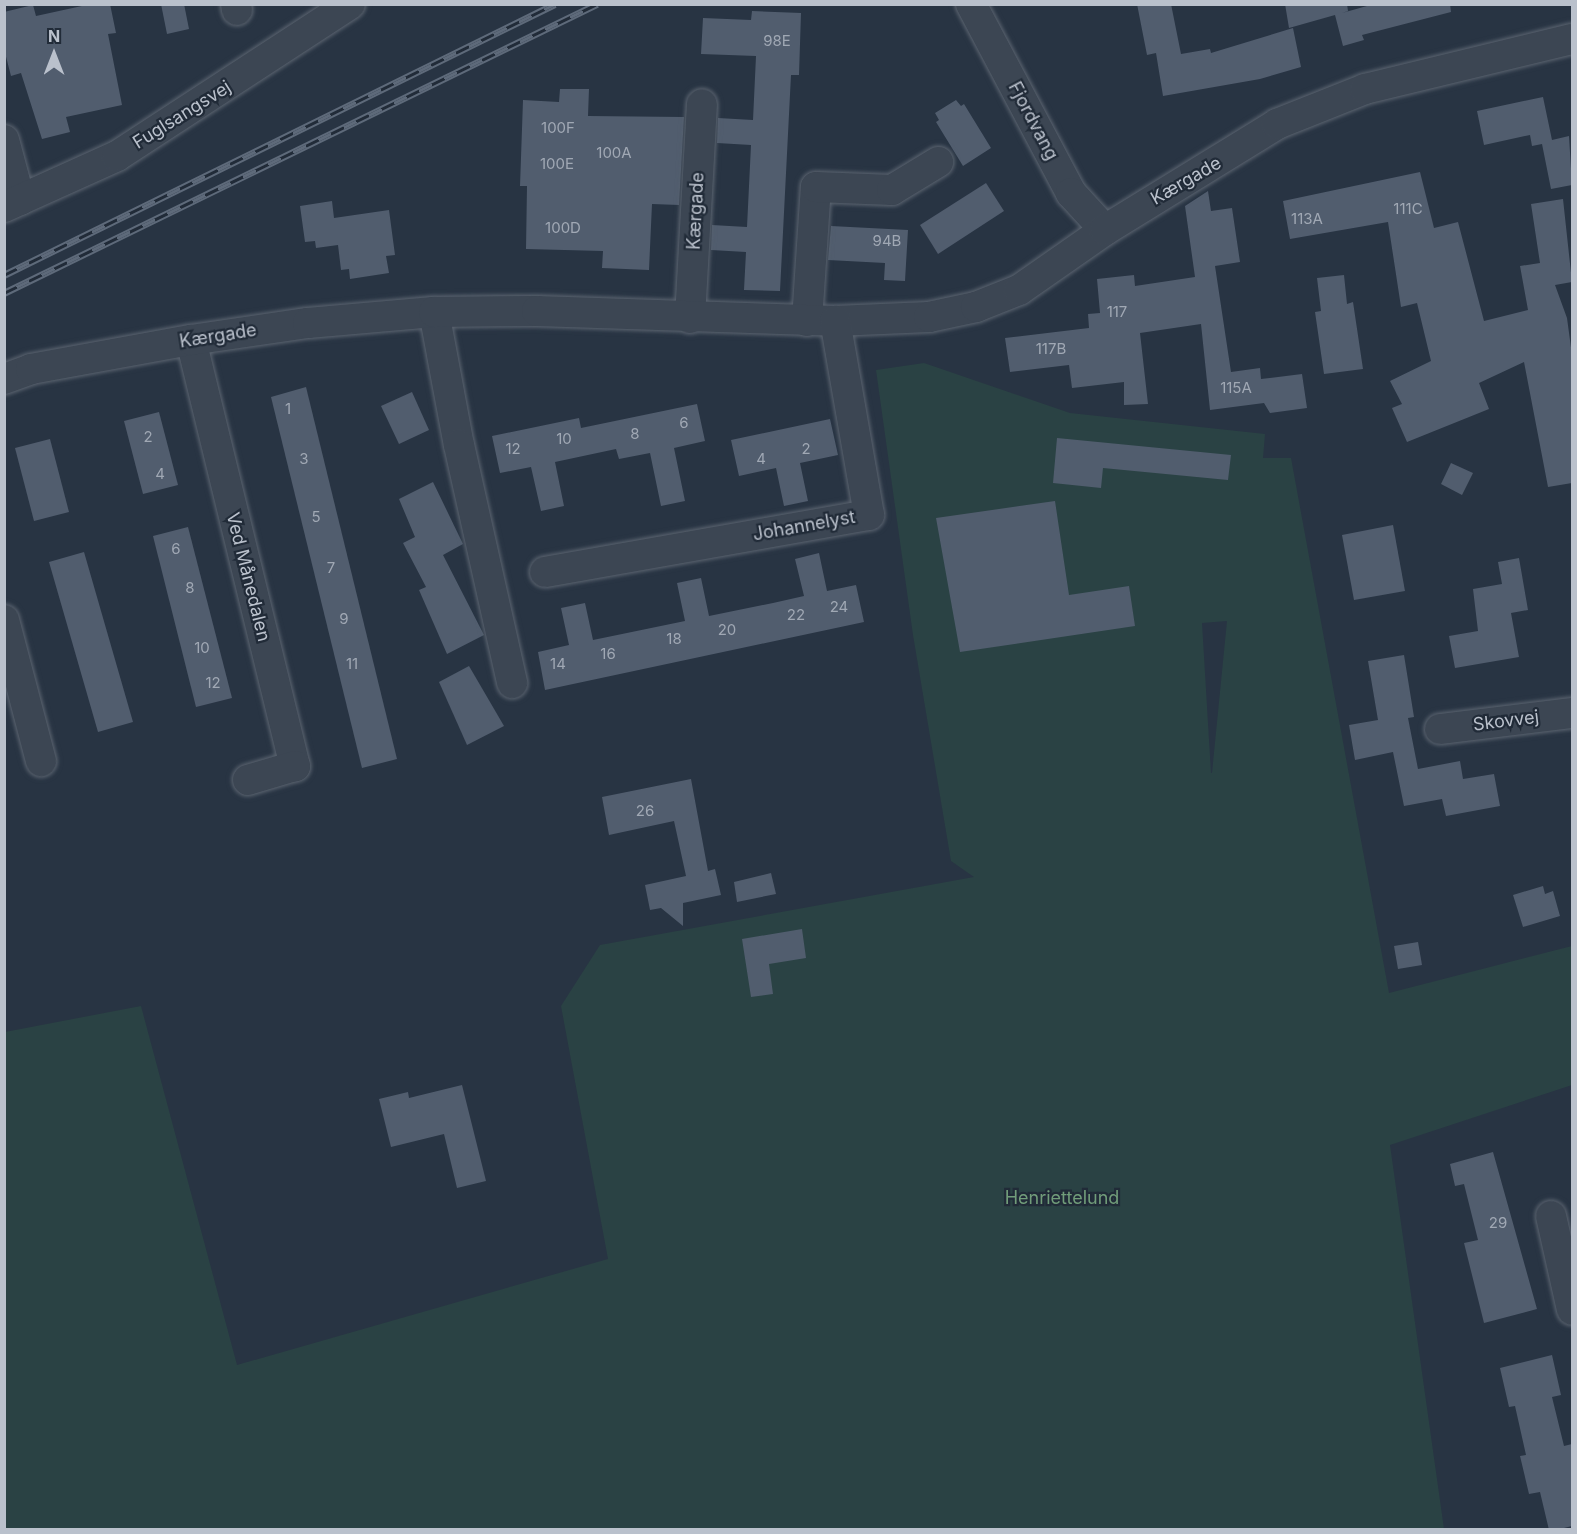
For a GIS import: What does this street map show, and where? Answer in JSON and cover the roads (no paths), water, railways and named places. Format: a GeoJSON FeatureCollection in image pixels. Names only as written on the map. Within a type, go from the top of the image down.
{"type":"FeatureCollection","features":[{"type":"Feature","properties":{"kind":"street","name":"Fuglsangsvej"},"geometry":{"type":"LineString","coordinates":[[12,204],[117,156],[350,4]]}},
{"type":"Feature","properties":{"kind":"street","name":"Fjordvang"},"geometry":{"type":"LineString","coordinates":[[971,4],[1071,193],[1106,230]]}},
{"type":"Feature","properties":{"kind":"street","name":"Kærgade"},"geometry":{"type":"LineString","coordinates":[[4,380],[31,369],[191,340],[308,323],[434,312],[537,311],[821,321],[929,317],[976,308],[1019,290],[1106,230],[1277,124],[1365,89],[1572,39]]}},
{"type":"Feature","properties":{"kind":"street","name":"Kærgade"},"geometry":{"type":"LineString","coordinates":[[690,318],[702,104]]}},
{"type":"Feature","properties":{"kind":"street"},"geometry":{"type":"LineString","coordinates":[[4,140],[12,204]]}},
{"type":"Feature","properties":{"kind":"street"},"geometry":{"type":"LineString","coordinates":[[821,321],[816,187],[892,190],[938,162]]}},
{"type":"Feature","properties":{"kind":"street"},"geometry":{"type":"LineString","coordinates":[[434,312],[456,434],[512,683]]}},
{"type":"Feature","properties":{"kind":"street","name":"Johannelyst"},"geometry":{"type":"LineString","coordinates":[[545,572],[869,515],[821,321]]}},
{"type":"Feature","properties":{"kind":"street","name":"Ved Månedalen"},"geometry":{"type":"LineString","coordinates":[[191,340],[296,766],[248,780]]}},
{"type":"Feature","properties":{"kind":"street"},"geometry":{"type":"LineString","coordinates":[[4,620],[41,761]]}},
{"type":"Feature","properties":{"kind":"street","name":"Skovvej"},"geometry":{"type":"LineString","coordinates":[[1440,729],[1572,713]]}},
{"type":"Feature","properties":{"kind":"street"},"geometry":{"type":"LineString","coordinates":[[1551,1216],[1572,1310]]}},
{"type":"Feature","properties":{"kind":"railway"},"geometry":{"type":"LineString","coordinates":[[4,275],[555,4]]}},
{"type":"Feature","properties":{"kind":"railway"},"geometry":{"type":"LineString","coordinates":[[4,293],[597,4]]}},
{"type":"Feature","properties":{"kind":"park label","name":"Henriettelund"},"geometry":{"type":"Point","coordinates":[1062,1198]}}]}
